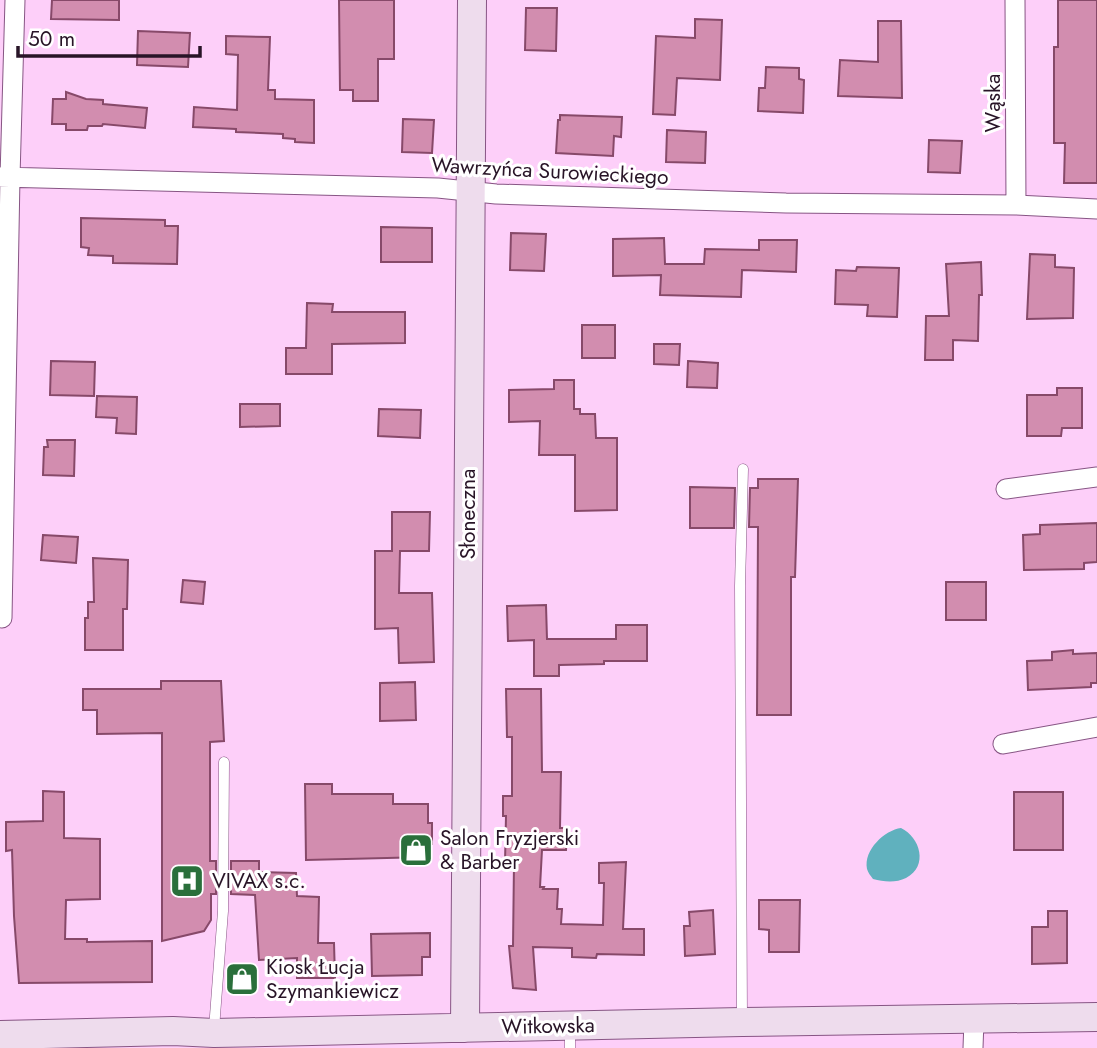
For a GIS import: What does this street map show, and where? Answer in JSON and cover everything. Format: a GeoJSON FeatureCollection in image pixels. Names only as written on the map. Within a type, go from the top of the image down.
{"type":"FeatureCollection","features":[{"type":"Feature","properties":{"kind":"street"},"geometry":{"type":"LineString","coordinates":[[2,618],[5,177],[15,0]]}},
{"type":"Feature","properties":{"kind":"street","name":"Słoneczna"},"geometry":{"type":"LineString","coordinates":[[468,1038],[472,0]]}},
{"type":"Feature","properties":{"kind":"street","name":"Wąska"},"geometry":{"type":"LineString","coordinates":[[1015,0],[1016,205]]}},
{"type":"Feature","properties":{"kind":"street","name":"Wawrzyńca Surowieckiego"},"geometry":{"type":"LineString","coordinates":[[5,177],[438,188],[470,192],[786,203],[1016,205],[1097,209]]}},
{"type":"Feature","properties":{"kind":"street"},"geometry":{"type":"LineString","coordinates":[[1006,489],[1097,477]]}},
{"type":"Feature","properties":{"kind":"street"},"geometry":{"type":"LineString","coordinates":[[1003,744],[1097,727]]}},
{"type":"Feature","properties":{"kind":"street","name":"Witkowska"},"geometry":{"type":"LineString","coordinates":[[0,1035],[173,1031],[468,1038],[570,1037],[742,1023],[1097,1017]]}},
{"type":"Feature","properties":{"kind":"street"},"geometry":{"type":"LineString","coordinates":[[973,1048],[974,1020]]}},
{"type":"Feature","properties":{"kind":"lane"},"geometry":{"type":"LineString","coordinates":[[742,1023],[740,586],[743,470]]}},
{"type":"Feature","properties":{"kind":"lane"},"geometry":{"type":"LineString","coordinates":[[214,1033],[223,912],[224,762]]}},
{"type":"Feature","properties":{"kind":"shaded area"},"geometry":{"type":"Polygon","coordinates":[[[901,828],[908,832],[917,845],[920,859],[918,866],[902,880],[890,882],[873,879],[867,870],[868,855],[882,837],[901,828]]]}},
{"type":"Feature","properties":{"kind":"building"},"geometry":{"type":"Polygon","coordinates":[[[52,0],[119,0],[119,20],[51,19],[52,0]]]}},
{"type":"Feature","properties":{"kind":"building"},"geometry":{"type":"Polygon","coordinates":[[[339,0],[394,0],[394,59],[378,59],[378,101],[353,101],[353,90],[340,90],[339,0]]]}},
{"type":"Feature","properties":{"kind":"building"},"geometry":{"type":"Polygon","coordinates":[[[1058,0],[1097,0],[1097,183],[1064,183],[1065,143],[1054,143],[1054,47],[1058,47],[1058,0]]]}},
{"type":"Feature","properties":{"kind":"building"},"geometry":{"type":"Polygon","coordinates":[[[526,8],[557,8],[556,51],[525,50],[526,8]]]}},
{"type":"Feature","properties":{"kind":"building"},"geometry":{"type":"Polygon","coordinates":[[[695,19],[722,20],[720,80],[677,78],[675,115],[653,114],[656,36],[695,38],[695,19]]]}},
{"type":"Feature","properties":{"kind":"building"},"geometry":{"type":"Polygon","coordinates":[[[878,21],[901,21],[902,98],[838,96],[840,60],[878,62],[878,21]]]}},
{"type":"Feature","properties":{"kind":"building"},"geometry":{"type":"Polygon","coordinates":[[[138,31],[190,33],[188,67],[137,65],[138,31]]]}},
{"type":"Feature","properties":{"kind":"building"},"geometry":{"type":"Polygon","coordinates":[[[226,36],[270,37],[268,90],[275,90],[275,99],[314,100],[314,143],[295,142],[295,139],[283,138],[283,134],[193,127],[194,107],[237,110],[238,55],[226,54],[226,36]]]}},
{"type":"Feature","properties":{"kind":"building"},"geometry":{"type":"Polygon","coordinates":[[[766,67],[799,68],[799,79],[804,80],[803,113],[758,111],[759,88],[765,88],[766,67]]]}},
{"type":"Feature","properties":{"kind":"building"},"geometry":{"type":"Polygon","coordinates":[[[66,92],[86,99],[103,100],[103,104],[147,108],[145,128],[103,124],[88,126],[87,130],[66,130],[66,124],[52,124],[53,99],[66,99],[66,92]]]}},
{"type":"Feature","properties":{"kind":"building"},"geometry":{"type":"Polygon","coordinates":[[[560,115],[622,117],[621,137],[614,136],[613,156],[556,153],[560,115]]]}},
{"type":"Feature","properties":{"kind":"building"},"geometry":{"type":"Polygon","coordinates":[[[403,119],[434,120],[432,153],[402,152],[403,119]]]}},
{"type":"Feature","properties":{"kind":"building"},"geometry":{"type":"Polygon","coordinates":[[[667,130],[706,132],[705,163],[666,162],[667,130]]]}},
{"type":"Feature","properties":{"kind":"building"},"geometry":{"type":"Polygon","coordinates":[[[929,140],[962,141],[960,173],[928,172],[929,140]]]}},
{"type":"Feature","properties":{"kind":"building"},"geometry":{"type":"Polygon","coordinates":[[[81,218],[165,220],[165,226],[178,226],[177,264],[113,263],[113,256],[88,255],[89,248],[81,247],[81,218]]]}},
{"type":"Feature","properties":{"kind":"building"},"geometry":{"type":"Polygon","coordinates":[[[381,227],[432,228],[432,262],[381,262],[381,227]]]}},
{"type":"Feature","properties":{"kind":"building"},"geometry":{"type":"Polygon","coordinates":[[[511,233],[546,234],[544,271],[510,270],[511,233]]]}},
{"type":"Feature","properties":{"kind":"building"},"geometry":{"type":"Polygon","coordinates":[[[664,238],[665,264],[704,264],[705,249],[759,250],[759,240],[797,240],[796,272],[742,270],[741,297],[660,295],[661,275],[613,276],[613,239],[664,238]]]}},
{"type":"Feature","properties":{"kind":"building"},"geometry":{"type":"Polygon","coordinates":[[[1030,254],[1055,255],[1055,267],[1074,268],[1073,318],[1027,319],[1030,254]]]}},
{"type":"Feature","properties":{"kind":"building"},"geometry":{"type":"Polygon","coordinates":[[[981,262],[982,295],[979,295],[978,341],[953,340],[953,360],[925,360],[926,316],[949,316],[946,264],[981,262]]]}},
{"type":"Feature","properties":{"kind":"building"},"geometry":{"type":"Polygon","coordinates":[[[857,267],[899,268],[897,317],[867,316],[868,305],[835,304],[836,270],[856,271],[857,267]]]}},
{"type":"Feature","properties":{"kind":"building"},"geometry":{"type":"Polygon","coordinates":[[[307,303],[333,304],[332,312],[405,312],[405,343],[332,344],[332,374],[286,374],[286,348],[306,348],[307,303]]]}},
{"type":"Feature","properties":{"kind":"building"},"geometry":{"type":"Polygon","coordinates":[[[582,325],[615,325],[615,358],[582,358],[582,325]]]}},
{"type":"Feature","properties":{"kind":"building"},"geometry":{"type":"Polygon","coordinates":[[[654,344],[680,344],[679,365],[654,364],[654,344]]]}},
{"type":"Feature","properties":{"kind":"building"},"geometry":{"type":"Polygon","coordinates":[[[51,361],[95,362],[94,396],[50,395],[51,361]]]}},
{"type":"Feature","properties":{"kind":"building"},"geometry":{"type":"Polygon","coordinates":[[[688,361],[718,363],[717,388],[687,387],[688,361]]]}},
{"type":"Feature","properties":{"kind":"building"},"geometry":{"type":"Polygon","coordinates":[[[554,380],[574,380],[574,409],[580,409],[580,414],[595,414],[596,438],[617,438],[617,510],[575,511],[575,455],[539,455],[540,421],[509,422],[509,390],[554,389],[554,380]]]}},
{"type":"Feature","properties":{"kind":"building"},"geometry":{"type":"Polygon","coordinates":[[[1057,388],[1082,388],[1082,428],[1062,428],[1061,436],[1027,436],[1027,395],[1057,395],[1057,388]]]}},
{"type":"Feature","properties":{"kind":"building"},"geometry":{"type":"Polygon","coordinates":[[[97,396],[137,397],[136,434],[116,433],[117,418],[96,417],[97,396]]]}},
{"type":"Feature","properties":{"kind":"building"},"geometry":{"type":"Polygon","coordinates":[[[240,404],[280,404],[280,426],[240,427],[240,404]]]}},
{"type":"Feature","properties":{"kind":"building"},"geometry":{"type":"Polygon","coordinates":[[[379,409],[421,410],[420,438],[378,436],[379,409]]]}},
{"type":"Feature","properties":{"kind":"building"},"geometry":{"type":"Polygon","coordinates":[[[47,440],[75,440],[74,476],[43,475],[44,447],[48,447],[47,440]]]}},
{"type":"Feature","properties":{"kind":"building"},"geometry":{"type":"Polygon","coordinates":[[[758,479],[798,479],[795,577],[791,577],[791,715],[757,715],[758,527],[749,527],[750,488],[758,488],[758,479]]]}},
{"type":"Feature","properties":{"kind":"building"},"geometry":{"type":"Polygon","coordinates":[[[690,487],[735,488],[734,528],[690,528],[690,487]]]}},
{"type":"Feature","properties":{"kind":"building"},"geometry":{"type":"Polygon","coordinates":[[[392,512],[430,512],[429,551],[400,551],[399,593],[432,593],[434,662],[399,663],[398,628],[375,629],[375,551],[392,551],[392,512]]]}},
{"type":"Feature","properties":{"kind":"building"},"geometry":{"type":"Polygon","coordinates":[[[1097,523],[1097,562],[1084,563],[1084,569],[1024,570],[1023,535],[1040,534],[1040,525],[1097,523]]]}},
{"type":"Feature","properties":{"kind":"building"},"geometry":{"type":"Polygon","coordinates":[[[43,535],[78,537],[76,563],[41,560],[43,535]]]}},
{"type":"Feature","properties":{"kind":"building"},"geometry":{"type":"Polygon","coordinates":[[[93,558],[128,560],[127,609],[123,609],[123,650],[85,650],[88,602],[94,602],[93,558]]]}},
{"type":"Feature","properties":{"kind":"building"},"geometry":{"type":"Polygon","coordinates":[[[183,580],[205,582],[203,604],[181,602],[183,580]]]}},
{"type":"Feature","properties":{"kind":"building"},"geometry":{"type":"Polygon","coordinates":[[[946,582],[986,582],[986,620],[946,620],[946,582]]]}},
{"type":"Feature","properties":{"kind":"building"},"geometry":{"type":"Polygon","coordinates":[[[546,605],[547,639],[616,639],[616,625],[647,625],[647,661],[559,665],[559,676],[534,676],[534,640],[508,641],[507,606],[546,605]]]}},
{"type":"Feature","properties":{"kind":"building"},"geometry":{"type":"Polygon","coordinates":[[[1073,650],[1073,654],[1097,653],[1097,683],[1091,683],[1091,687],[1028,690],[1027,661],[1052,660],[1052,652],[1073,650]]]}},
{"type":"Feature","properties":{"kind":"building"},"geometry":{"type":"Polygon","coordinates":[[[161,681],[221,681],[224,741],[210,742],[210,861],[216,861],[216,894],[211,894],[211,920],[204,931],[162,941],[162,733],[97,734],[97,710],[83,710],[83,689],[161,689],[161,681]]]}},
{"type":"Feature","properties":{"kind":"building"},"geometry":{"type":"Polygon","coordinates":[[[415,682],[416,720],[380,721],[380,683],[415,682]]]}},
{"type":"Feature","properties":{"kind":"building"},"geometry":{"type":"Polygon","coordinates":[[[506,689],[541,689],[542,772],[561,772],[560,828],[567,828],[566,850],[542,850],[540,887],[558,889],[557,909],[562,909],[561,924],[603,925],[604,883],[599,883],[599,863],[626,862],[623,929],[644,929],[644,955],[597,954],[596,958],[572,957],[572,948],[533,947],[536,990],[513,988],[509,946],[513,946],[514,863],[505,863],[506,816],[503,816],[503,796],[512,796],[512,737],[507,737],[506,689]]]}},
{"type":"Feature","properties":{"kind":"building"},"geometry":{"type":"Polygon","coordinates":[[[305,784],[332,784],[332,794],[393,794],[393,804],[428,804],[432,844],[427,844],[427,857],[306,860],[305,784]]]}},
{"type":"Feature","properties":{"kind":"building"},"geometry":{"type":"Polygon","coordinates":[[[43,791],[64,792],[64,838],[100,839],[100,899],[66,900],[65,939],[87,939],[87,942],[152,941],[152,982],[19,983],[12,850],[6,851],[6,822],[43,821],[43,791]]]}},
{"type":"Feature","properties":{"kind":"building"},"geometry":{"type":"Polygon","coordinates":[[[1014,792],[1063,792],[1063,850],[1014,850],[1014,792]]]}},
{"type":"Feature","properties":{"kind":"building"},"geometry":{"type":"Polygon","coordinates":[[[231,861],[259,861],[259,872],[296,873],[297,896],[319,897],[318,943],[334,943],[335,978],[297,978],[297,958],[259,960],[255,895],[231,894],[231,861]]]}},
{"type":"Feature","properties":{"kind":"building"},"geometry":{"type":"Polygon","coordinates":[[[759,900],[800,900],[799,952],[769,952],[769,930],[759,929],[759,900]]]}},
{"type":"Feature","properties":{"kind":"building"},"geometry":{"type":"Polygon","coordinates":[[[713,910],[715,954],[685,956],[684,926],[690,926],[689,912],[713,910]]]}},
{"type":"Feature","properties":{"kind":"building"},"geometry":{"type":"Polygon","coordinates":[[[1048,911],[1067,911],[1067,963],[1032,964],[1032,927],[1048,927],[1048,911]]]}},
{"type":"Feature","properties":{"kind":"building"},"geometry":{"type":"Polygon","coordinates":[[[430,933],[430,957],[422,957],[422,975],[372,976],[371,934],[430,933]]]}},
{"type":"Feature","properties":{"kind":"place","name":"Salon Fryzjerski & Barber"},"geometry":{"type":"Point","coordinates":[416,850]}},
{"type":"Feature","properties":{"kind":"place","name":"VIVAX s.c."},"geometry":{"type":"Point","coordinates":[187,881]}},
{"type":"Feature","properties":{"kind":"place","name":"Kiosk Łucja Szymankiewicz"},"geometry":{"type":"Point","coordinates":[242,979]}}]}
